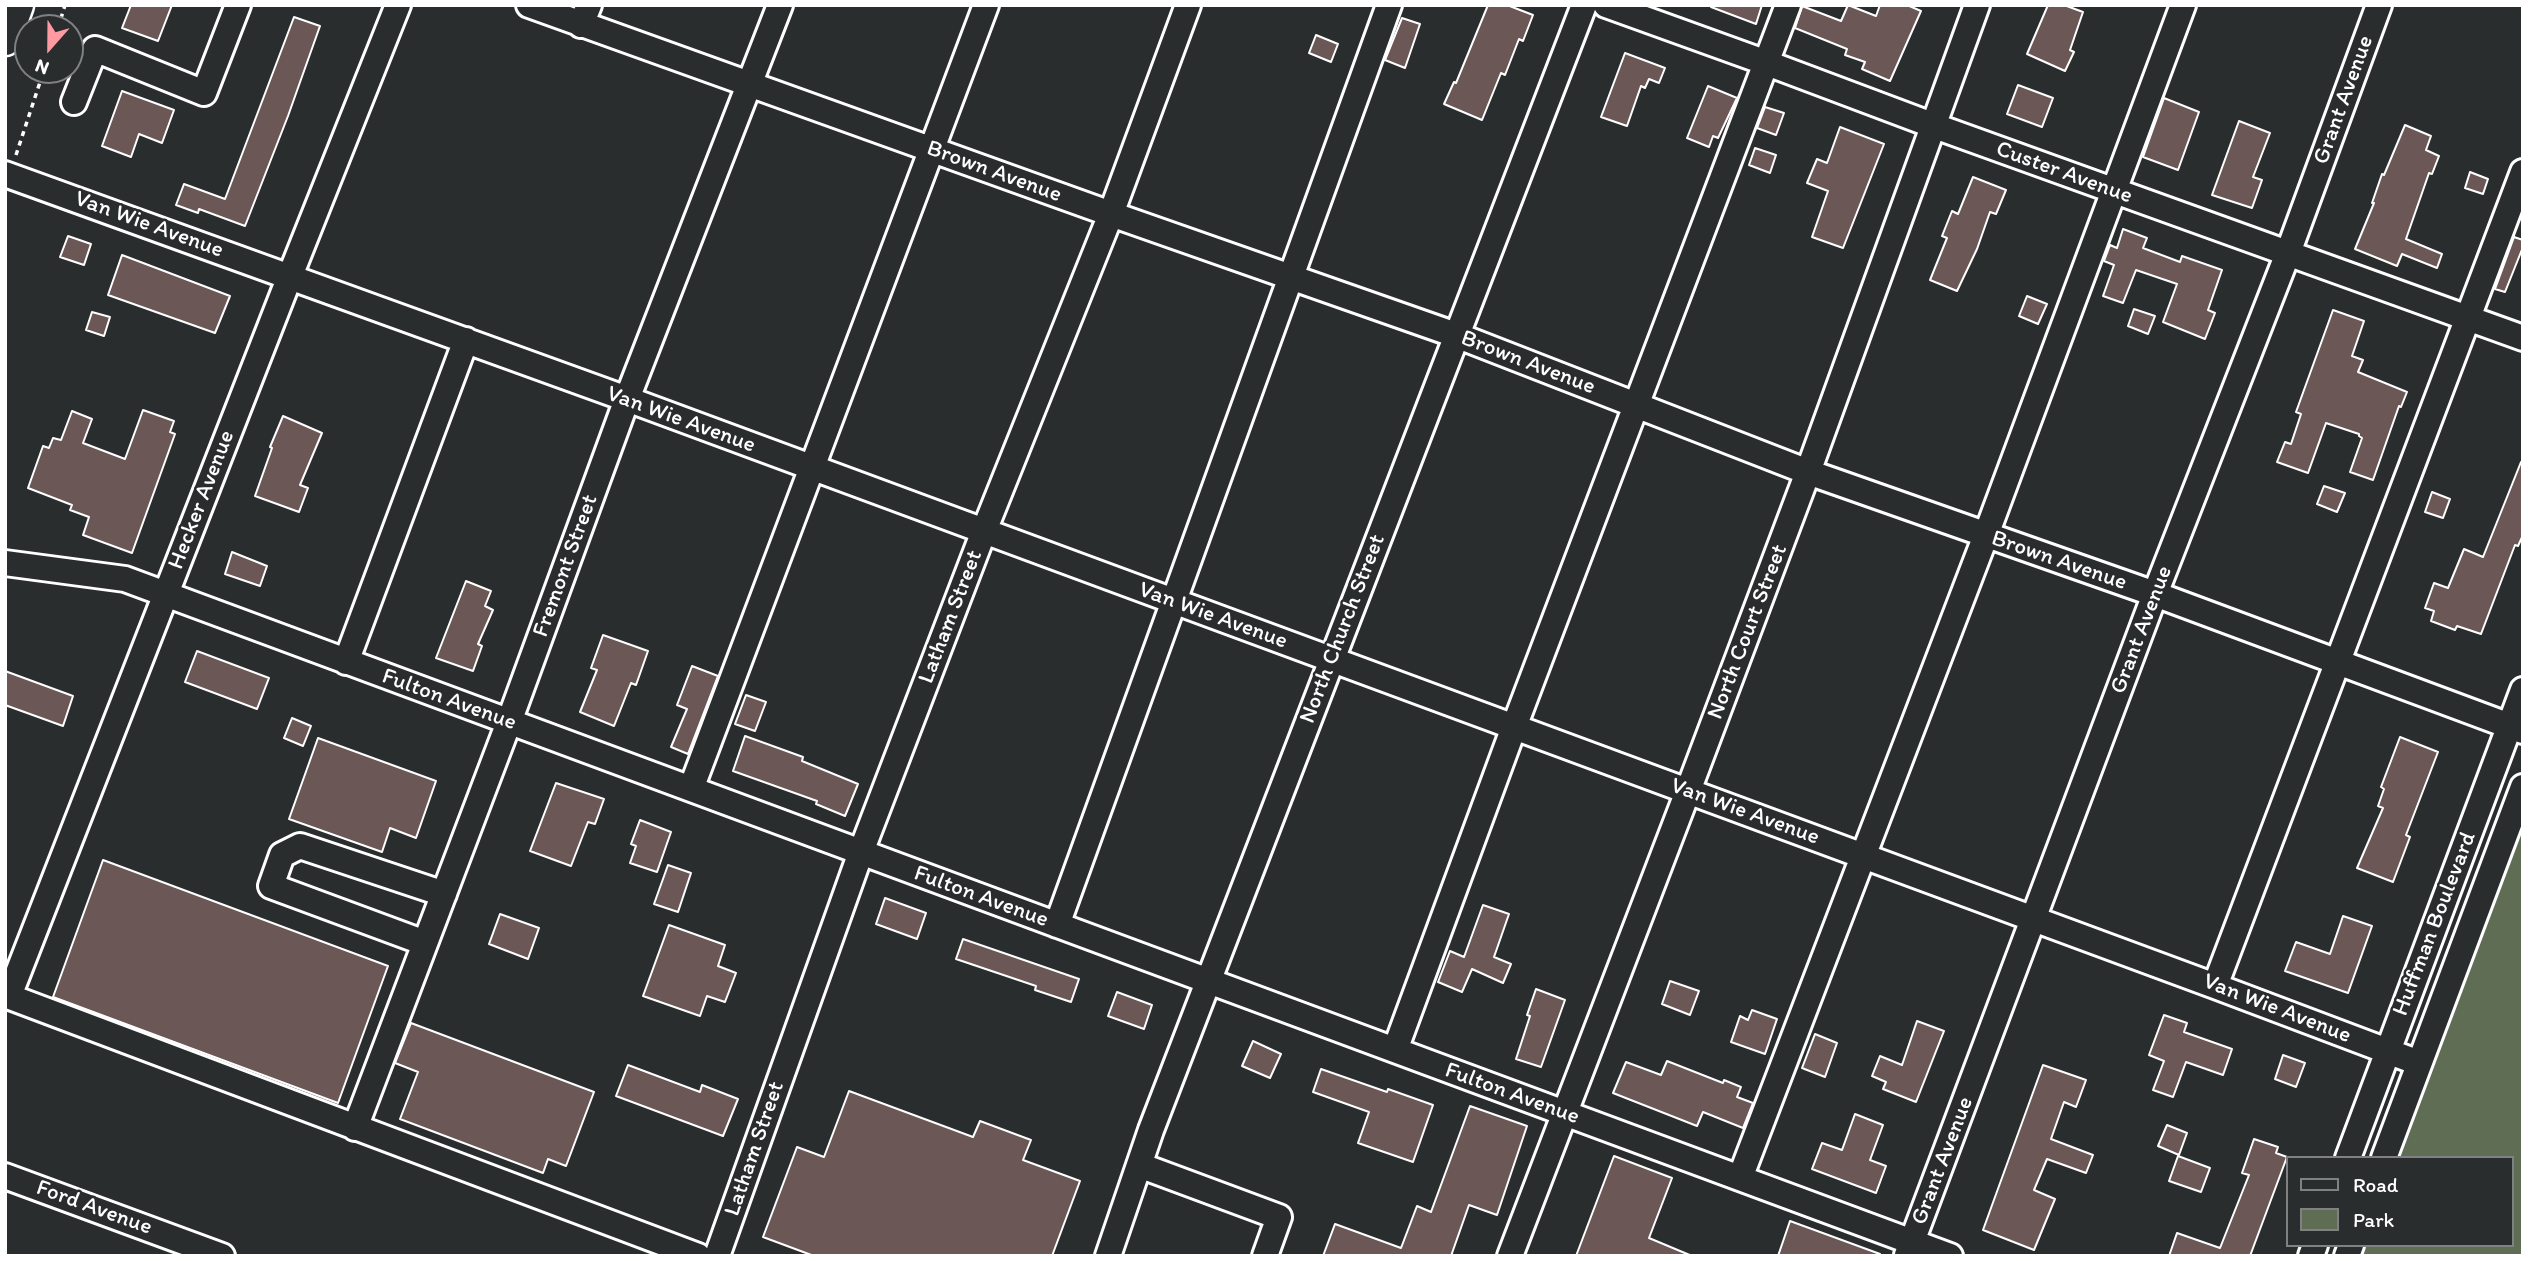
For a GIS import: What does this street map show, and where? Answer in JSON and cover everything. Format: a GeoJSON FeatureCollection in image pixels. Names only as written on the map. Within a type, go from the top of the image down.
{"type":"FeatureCollection","features":[{"type":"Feature","properties":{"kind":"main road"},"geometry":{"type":"LineString","coordinates":[[5,38],[17,5]]}},
{"type":"Feature","properties":{"kind":"street"},"geometry":{"type":"LineString","coordinates":[[74,102],[95,49],[204,93],[237,5]]}},
{"type":"Feature","properties":{"kind":"street","name":"Hecker Avenue"},"geometry":{"type":"LineString","coordinates":[[7,996],[398,5]]}},
{"type":"Feature","properties":{"kind":"street","name":"Brown Avenue"},"geometry":{"type":"LineString","coordinates":[[529,5],[585,15],[750,84],[1456,335],[1808,472],[2155,594],[2516,728]]}},
{"type":"Feature","properties":{"kind":"street","name":"Fremont Street"},"geometry":{"type":"LineString","coordinates":[[355,1128],[509,722],[626,400],[780,5]]}},
{"type":"Feature","properties":{"kind":"street"},"geometry":{"type":"LineString","coordinates":[[691,789],[986,5]]}},
{"type":"Feature","properties":{"kind":"street","name":"Latham Street"},"geometry":{"type":"LineString","coordinates":[[721,1245],[861,852],[984,531],[1111,214],[1188,5]]}},
{"type":"Feature","properties":{"kind":"street"},"geometry":{"type":"LineString","coordinates":[[1057,925],[1389,5]]}},
{"type":"Feature","properties":{"kind":"street","name":"North Church Street"},"geometry":{"type":"LineString","coordinates":[[1108,1256],[1139,1165],[1331,660],[1584,5]]}},
{"type":"Feature","properties":{"kind":"street","name":"Custer Avenue"},"geometry":{"type":"LineString","coordinates":[[1606,5],[2523,338]]}},
{"type":"Feature","properties":{"kind":"street"},"geometry":{"type":"LineString","coordinates":[[1395,1050],[1514,727],[1788,5]]}},
{"type":"Feature","properties":{"kind":"street","name":"North Court Street"},"geometry":{"type":"LineString","coordinates":[[1510,1256],[1808,472],[1977,5]]}},
{"type":"Feature","properties":{"kind":"street"},"geometry":{"type":"LineString","coordinates":[[1740,1178],[1986,535],[2183,5]]}},
{"type":"Feature","properties":{"kind":"street","name":"Grant Avenue"},"geometry":{"type":"LineString","coordinates":[[1910,1249],[2155,594],[2288,253],[2379,5]]}},
{"type":"Feature","properties":{"kind":"street"},"geometry":{"type":"LineString","coordinates":[[2215,986],[2523,172]]}},
{"type":"Feature","properties":{"kind":"street","name":"Van Wie Avenue"},"geometry":{"type":"LineString","coordinates":[[7,175],[466,340],[2419,1063]]}},
{"type":"Feature","properties":{"kind":"street"},"geometry":{"type":"LineString","coordinates":[[346,662],[466,340]]}},
{"type":"Feature","properties":{"kind":"street","name":"Fulton Avenue"},"geometry":{"type":"LineString","coordinates":[[5,563],[125,579],[1740,1178],[1910,1249],[1950,1256]]}},
{"type":"Feature","properties":{"kind":"street","name":"Huffman Boulevard"},"geometry":{"type":"LineString","coordinates":[[2349,1156],[2516,728],[2523,690]]}},
{"type":"Feature","properties":{"kind":"street","name":"Huffman Boulevard"},"geometry":{"type":"LineString","coordinates":[[2385,1156],[2523,787]]}},
{"type":"Feature","properties":{"kind":"street"},"geometry":{"type":"LineString","coordinates":[[425,943],[271,886],[282,855],[300,846],[444,894]]}},
{"type":"Feature","properties":{"kind":"street"},"geometry":{"type":"LineString","coordinates":[[7,996],[698,1256]]}},
{"type":"Feature","properties":{"kind":"street"},"geometry":{"type":"LineString","coordinates":[[1139,1165],[1279,1217],[1265,1256]]}},
{"type":"Feature","properties":{"kind":"street","name":"Ford Avenue"},"geometry":{"type":"LineString","coordinates":[[5,1176],[222,1256]]}},
{"type":"Feature","properties":{"kind":"path"},"geometry":{"type":"LineString","coordinates":[[7,175],[39,84]]}},
{"type":"Feature","properties":{"kind":"green space"},"geometry":{"type":"Polygon","coordinates":[[[2523,824],[2523,1256],[2361,1256],[2364,1247],[2514,1247],[2514,1156],[2399,1156],[2523,824]]]}},
{"type":"Feature","properties":{"kind":"building"},"geometry":{"type":"Polygon","coordinates":[[[131,5],[172,5],[158,41],[122,28],[131,5]]]}},
{"type":"Feature","properties":{"kind":"building"},"geometry":{"type":"Polygon","coordinates":[[[1488,5],[1507,5],[1533,15],[1523,41],[1519,39],[1505,75],[1501,73],[1482,120],[1444,104],[1454,82],[1456,83],[1488,5]]]}},
{"type":"Feature","properties":{"kind":"building"},"geometry":{"type":"Polygon","coordinates":[[[1711,5],[1762,5],[1756,24],[1711,5]]]}},
{"type":"Feature","properties":{"kind":"building"},"geometry":{"type":"Polygon","coordinates":[[[1848,5],[1876,16],[1880,5],[1907,5],[1921,11],[1890,81],[1862,69],[1865,62],[1845,55],[1847,49],[1795,28],[1802,6],[1841,21],[1848,5]]]}},
{"type":"Feature","properties":{"kind":"building"},"geometry":{"type":"Polygon","coordinates":[[[2048,5],[2064,5],[2083,12],[2070,50],[2074,52],[2065,71],[2027,54],[2048,5]]]}},
{"type":"Feature","properties":{"kind":"building"},"geometry":{"type":"Polygon","coordinates":[[[294,17],[320,26],[245,226],[199,209],[198,213],[176,205],[184,184],[225,199],[294,17]]]}},
{"type":"Feature","properties":{"kind":"building"},"geometry":{"type":"Polygon","coordinates":[[[1402,18],[1420,24],[1405,68],[1385,60],[1402,18]]]}},
{"type":"Feature","properties":{"kind":"building"},"geometry":{"type":"Polygon","coordinates":[[[1316,35],[1338,44],[1331,62],[1309,53],[1316,35]]]}},
{"type":"Feature","properties":{"kind":"building"},"geometry":{"type":"Polygon","coordinates":[[[1625,53],[1665,68],[1659,83],[1649,79],[1645,88],[1641,86],[1627,126],[1601,117],[1625,53]]]}},
{"type":"Feature","properties":{"kind":"building"},"geometry":{"type":"Polygon","coordinates":[[[2018,85],[2053,98],[2042,127],[2007,114],[2018,85]]]}},
{"type":"Feature","properties":{"kind":"building"},"geometry":{"type":"Polygon","coordinates":[[[1708,86],[1737,98],[1718,138],[1713,136],[1709,147],[1687,138],[1708,86]]]}},
{"type":"Feature","properties":{"kind":"building"},"geometry":{"type":"Polygon","coordinates":[[[122,91],[174,110],[162,143],[139,134],[131,157],[102,146],[122,91]]]}},
{"type":"Feature","properties":{"kind":"building"},"geometry":{"type":"Polygon","coordinates":[[[2164,98],[2199,112],[2178,170],[2143,157],[2164,98]]]}},
{"type":"Feature","properties":{"kind":"building"},"geometry":{"type":"Polygon","coordinates":[[[1765,107],[1784,113],[1776,135],[1757,128],[1765,107]]]}},
{"type":"Feature","properties":{"kind":"building"},"geometry":{"type":"Polygon","coordinates":[[[2239,121],[2270,133],[2253,177],[2262,180],[2252,208],[2212,195],[2239,121]]]}},
{"type":"Feature","properties":{"kind":"building"},"geometry":{"type":"Polygon","coordinates":[[[2405,125],[2431,136],[2426,150],[2439,156],[2432,174],[2429,173],[2406,239],[2442,254],[2437,268],[2402,254],[2397,266],[2355,249],[2374,203],[2382,174],[2384,175],[2405,125]]]}},
{"type":"Feature","properties":{"kind":"building"},"geometry":{"type":"Polygon","coordinates":[[[1840,127],[1884,144],[1843,248],[1812,237],[1828,191],[1807,183],[1817,159],[1827,163],[1840,127]]]}},
{"type":"Feature","properties":{"kind":"building"},"geometry":{"type":"Polygon","coordinates":[[[1755,148],[1776,155],[1770,173],[1749,165],[1755,148]]]}},
{"type":"Feature","properties":{"kind":"building"},"geometry":{"type":"Polygon","coordinates":[[[2470,172],[2488,179],[2483,194],[2465,188],[2470,172]]]}},
{"type":"Feature","properties":{"kind":"building"},"geometry":{"type":"Polygon","coordinates":[[[1973,177],[2006,190],[1996,214],[1990,212],[1977,249],[1957,291],[1930,280],[1947,238],[1942,236],[1952,211],[1958,214],[1973,177]]]}},
{"type":"Feature","properties":{"kind":"building"},"geometry":{"type":"Polygon","coordinates":[[[2123,229],[2147,238],[2143,248],[2180,262],[2182,256],[2222,270],[2208,310],[2215,313],[2205,339],[2163,322],[2177,284],[2136,270],[2123,303],[2103,296],[2114,265],[2104,261],[2110,245],[2117,248],[2123,229]]]}},
{"type":"Feature","properties":{"kind":"building"},"geometry":{"type":"Polygon","coordinates":[[[68,236],[91,244],[84,265],[60,257],[68,236]]]}},
{"type":"Feature","properties":{"kind":"building"},"geometry":{"type":"Polygon","coordinates":[[[2514,237],[2523,240],[2523,247],[2505,292],[2495,289],[2514,237]]]}},
{"type":"Feature","properties":{"kind":"building"},"geometry":{"type":"Polygon","coordinates":[[[122,255],[230,296],[215,333],[108,295],[122,255]]]}},
{"type":"Feature","properties":{"kind":"building"},"geometry":{"type":"Polygon","coordinates":[[[2027,296],[2047,304],[2038,324],[2019,316],[2027,296]]]}},
{"type":"Feature","properties":{"kind":"building"},"geometry":{"type":"Polygon","coordinates":[[[2134,309],[2155,316],[2148,334],[2128,326],[2134,309]]]}},
{"type":"Feature","properties":{"kind":"building"},"geometry":{"type":"Polygon","coordinates":[[[2333,310],[2364,321],[2352,356],[2363,360],[2358,372],[2407,392],[2401,407],[2399,406],[2373,480],[2350,472],[2362,438],[2359,434],[2326,423],[2308,473],[2277,462],[2285,442],[2291,444],[2301,414],[2296,412],[2333,310]]]}},
{"type":"Feature","properties":{"kind":"building"},"geometry":{"type":"Polygon","coordinates":[[[92,312],[110,317],[104,336],[86,330],[92,312]]]}},
{"type":"Feature","properties":{"kind":"building"},"geometry":{"type":"Polygon","coordinates":[[[143,410],[174,421],[170,432],[175,434],[132,553],[83,535],[89,517],[70,510],[72,505],[28,488],[43,446],[49,448],[53,438],[61,440],[72,411],[92,419],[83,443],[125,459],[143,410]]]}},
{"type":"Feature","properties":{"kind":"building"},"geometry":{"type":"Polygon","coordinates":[[[283,416],[322,433],[300,485],[308,488],[299,512],[255,496],[283,416]]]}},
{"type":"Feature","properties":{"kind":"building"},"geometry":{"type":"Polygon","coordinates":[[[2521,462],[2523,535],[2518,546],[2515,545],[2481,634],[2457,626],[2455,630],[2431,621],[2434,611],[2425,608],[2434,583],[2448,588],[2464,549],[2483,557],[2521,462]]]}},
{"type":"Feature","properties":{"kind":"building"},"geometry":{"type":"Polygon","coordinates":[[[2324,486],[2345,493],[2337,512],[2317,504],[2324,486]]]}},
{"type":"Feature","properties":{"kind":"building"},"geometry":{"type":"Polygon","coordinates":[[[2432,492],[2450,499],[2443,518],[2425,512],[2432,492]]]}},
{"type":"Feature","properties":{"kind":"building"},"geometry":{"type":"Polygon","coordinates":[[[232,552],[267,566],[260,586],[225,574],[232,552]]]}},
{"type":"Feature","properties":{"kind":"building"},"geometry":{"type":"Polygon","coordinates":[[[466,581],[491,591],[485,606],[493,610],[478,644],[482,646],[473,671],[436,658],[466,581]]]}},
{"type":"Feature","properties":{"kind":"building"},"geometry":{"type":"Polygon","coordinates":[[[603,635],[648,651],[636,685],[631,683],[614,726],[580,712],[597,670],[591,668],[603,635]]]}},
{"type":"Feature","properties":{"kind":"building"},"geometry":{"type":"Polygon","coordinates":[[[197,651],[269,678],[257,709],[185,682],[197,651]]]}},
{"type":"Feature","properties":{"kind":"building"},"geometry":{"type":"Polygon","coordinates":[[[692,666],[718,676],[688,754],[671,747],[687,709],[677,705],[692,666]]]}},
{"type":"Feature","properties":{"kind":"building"},"geometry":{"type":"Polygon","coordinates":[[[5,671],[73,696],[63,726],[5,705],[5,671]]]}},
{"type":"Feature","properties":{"kind":"building"},"geometry":{"type":"Polygon","coordinates":[[[746,695],[766,702],[755,731],[735,724],[746,695]]]}},
{"type":"Feature","properties":{"kind":"building"},"geometry":{"type":"Polygon","coordinates":[[[292,718],[311,726],[303,746],[284,738],[292,718]]]}},
{"type":"Feature","properties":{"kind":"building"},"geometry":{"type":"Polygon","coordinates":[[[745,736],[803,757],[802,761],[858,784],[845,816],[816,804],[817,801],[733,771],[745,736]]]}},
{"type":"Feature","properties":{"kind":"building"},"geometry":{"type":"Polygon","coordinates":[[[2400,737],[2438,752],[2406,835],[2410,837],[2393,882],[2357,868],[2383,808],[2378,806],[2384,789],[2381,787],[2400,737]]]}},
{"type":"Feature","properties":{"kind":"building"},"geometry":{"type":"Polygon","coordinates":[[[318,738],[436,781],[416,838],[390,828],[382,852],[289,819],[318,738]]]}},
{"type":"Feature","properties":{"kind":"building"},"geometry":{"type":"Polygon","coordinates":[[[556,783],[604,799],[595,824],[588,822],[571,866],[530,851],[556,783]]]}},
{"type":"Feature","properties":{"kind":"building"},"geometry":{"type":"Polygon","coordinates":[[[640,820],[671,832],[657,872],[630,863],[636,846],[631,844],[640,820]]]}},
{"type":"Feature","properties":{"kind":"building"},"geometry":{"type":"Polygon","coordinates":[[[103,860],[388,966],[338,1103],[53,997],[103,860]]]}},
{"type":"Feature","properties":{"kind":"building"},"geometry":{"type":"Polygon","coordinates":[[[668,865],[691,873],[678,912],[654,904],[668,865]]]}},
{"type":"Feature","properties":{"kind":"building"},"geometry":{"type":"Polygon","coordinates":[[[885,898],[926,913],[917,939],[876,924],[885,898]]]}},
{"type":"Feature","properties":{"kind":"building"},"geometry":{"type":"Polygon","coordinates":[[[1483,905],[1509,914],[1494,957],[1511,964],[1503,983],[1472,969],[1462,992],[1438,982],[1450,951],[1464,957],[1483,905]]]}},
{"type":"Feature","properties":{"kind":"building"},"geometry":{"type":"Polygon","coordinates":[[[500,914],[539,928],[528,959],[489,944],[500,914]]]}},
{"type":"Feature","properties":{"kind":"building"},"geometry":{"type":"Polygon","coordinates":[[[2343,916],[2372,926],[2348,993],[2285,971],[2296,942],[2330,954],[2343,916]]]}},
{"type":"Feature","properties":{"kind":"building"},"geometry":{"type":"Polygon","coordinates":[[[669,925],[725,945],[718,966],[736,973],[725,1002],[707,996],[700,1016],[643,996],[669,925]]]}},
{"type":"Feature","properties":{"kind":"building"},"geometry":{"type":"Polygon","coordinates":[[[963,939],[1079,979],[1071,1002],[1035,990],[1036,986],[956,959],[963,939]]]}},
{"type":"Feature","properties":{"kind":"building"},"geometry":{"type":"Polygon","coordinates":[[[1670,981],[1699,991],[1690,1015],[1662,1004],[1670,981]]]}},
{"type":"Feature","properties":{"kind":"building"},"geometry":{"type":"Polygon","coordinates":[[[1536,989],[1565,1000],[1541,1067],[1516,1059],[1536,989]]]}},
{"type":"Feature","properties":{"kind":"building"},"geometry":{"type":"Polygon","coordinates":[[[1117,992],[1152,1005],[1144,1029],[1108,1016],[1117,992]]]}},
{"type":"Feature","properties":{"kind":"building"},"geometry":{"type":"Polygon","coordinates":[[[1752,1010],[1777,1019],[1765,1054],[1731,1042],[1740,1016],[1748,1020],[1752,1010]]]}},
{"type":"Feature","properties":{"kind":"building"},"geometry":{"type":"Polygon","coordinates":[[[2164,1015],[2187,1023],[2184,1032],[2232,1049],[2223,1075],[2186,1062],[2173,1097],[2153,1090],[2164,1061],[2149,1055],[2164,1015]]]}},
{"type":"Feature","properties":{"kind":"building"},"geometry":{"type":"Polygon","coordinates":[[[1917,1021],[1944,1031],[1916,1102],[1883,1089],[1886,1082],[1872,1076],[1880,1056],[1902,1065],[1917,1021]]]}},
{"type":"Feature","properties":{"kind":"building"},"geometry":{"type":"Polygon","coordinates":[[[411,1023],[594,1092],[566,1166],[548,1159],[543,1173],[400,1119],[418,1072],[395,1063],[411,1023]]]}},
{"type":"Feature","properties":{"kind":"building"},"geometry":{"type":"Polygon","coordinates":[[[1815,1034],[1837,1043],[1825,1077],[1802,1068],[1815,1034]]]}},
{"type":"Feature","properties":{"kind":"building"},"geometry":{"type":"Polygon","coordinates":[[[1253,1041],[1281,1054],[1270,1078],[1242,1066],[1253,1041]]]}},
{"type":"Feature","properties":{"kind":"building"},"geometry":{"type":"Polygon","coordinates":[[[2283,1055],[2305,1063],[2296,1087],[2275,1079],[2283,1055]]]}},
{"type":"Feature","properties":{"kind":"building"},"geometry":{"type":"Polygon","coordinates":[[[1667,1061],[1723,1083],[1724,1080],[1741,1087],[1737,1097],[1753,1103],[1743,1128],[1703,1112],[1697,1126],[1613,1093],[1626,1062],[1661,1075],[1667,1061]]]}},
{"type":"Feature","properties":{"kind":"building"},"geometry":{"type":"Polygon","coordinates":[[[628,1065],[700,1092],[702,1085],[738,1099],[723,1136],[616,1096],[628,1065]]]}},
{"type":"Feature","properties":{"kind":"building"},"geometry":{"type":"Polygon","coordinates":[[[2043,1065],[2086,1080],[2076,1107],[2064,1102],[2051,1139],[2093,1155],[2086,1173],[2047,1159],[2034,1190],[2055,1199],[2034,1250],[1983,1230],[2043,1065]]]}},
{"type":"Feature","properties":{"kind":"building"},"geometry":{"type":"Polygon","coordinates":[[[1321,1069],[1433,1105],[1413,1162],[1358,1143],[1369,1112],[1313,1092],[1321,1069]]]}},
{"type":"Feature","properties":{"kind":"building"},"geometry":{"type":"Polygon","coordinates":[[[849,1091],[973,1137],[980,1121],[1031,1140],[1023,1160],[1080,1181],[1052,1256],[814,1256],[763,1237],[797,1147],[824,1157],[849,1091]]]}},
{"type":"Feature","properties":{"kind":"building"},"geometry":{"type":"Polygon","coordinates":[[[1470,1106],[1527,1126],[1497,1215],[1469,1205],[1451,1256],[1323,1256],[1335,1224],[1401,1248],[1417,1206],[1431,1212],[1470,1106]]]}},
{"type":"Feature","properties":{"kind":"building"},"geometry":{"type":"Polygon","coordinates":[[[1855,1114],[1883,1125],[1870,1160],[1886,1166],[1876,1193],[1812,1169],[1822,1143],[1842,1150],[1855,1114]]]}},
{"type":"Feature","properties":{"kind":"building"},"geometry":{"type":"Polygon","coordinates":[[[2167,1125],[2187,1133],[2179,1155],[2158,1146],[2167,1125]]]}},
{"type":"Feature","properties":{"kind":"building"},"geometry":{"type":"Polygon","coordinates":[[[2254,1139],[2278,1147],[2276,1153],[2286,1157],[2250,1256],[2169,1256],[2177,1233],[2220,1248],[2249,1175],[2242,1173],[2254,1139]]]}},
{"type":"Feature","properties":{"kind":"building"},"geometry":{"type":"Polygon","coordinates":[[[1614,1156],[1672,1178],[1649,1238],[1692,1256],[1576,1256],[1614,1156]]]}},
{"type":"Feature","properties":{"kind":"building"},"geometry":{"type":"Polygon","coordinates":[[[2178,1156],[2210,1168],[2201,1192],[2169,1181],[2178,1156]]]}},
{"type":"Feature","properties":{"kind":"building"},"geometry":{"type":"Polygon","coordinates":[[[1790,1221],[1880,1254],[1778,1256],[1790,1221]]]}}]}
